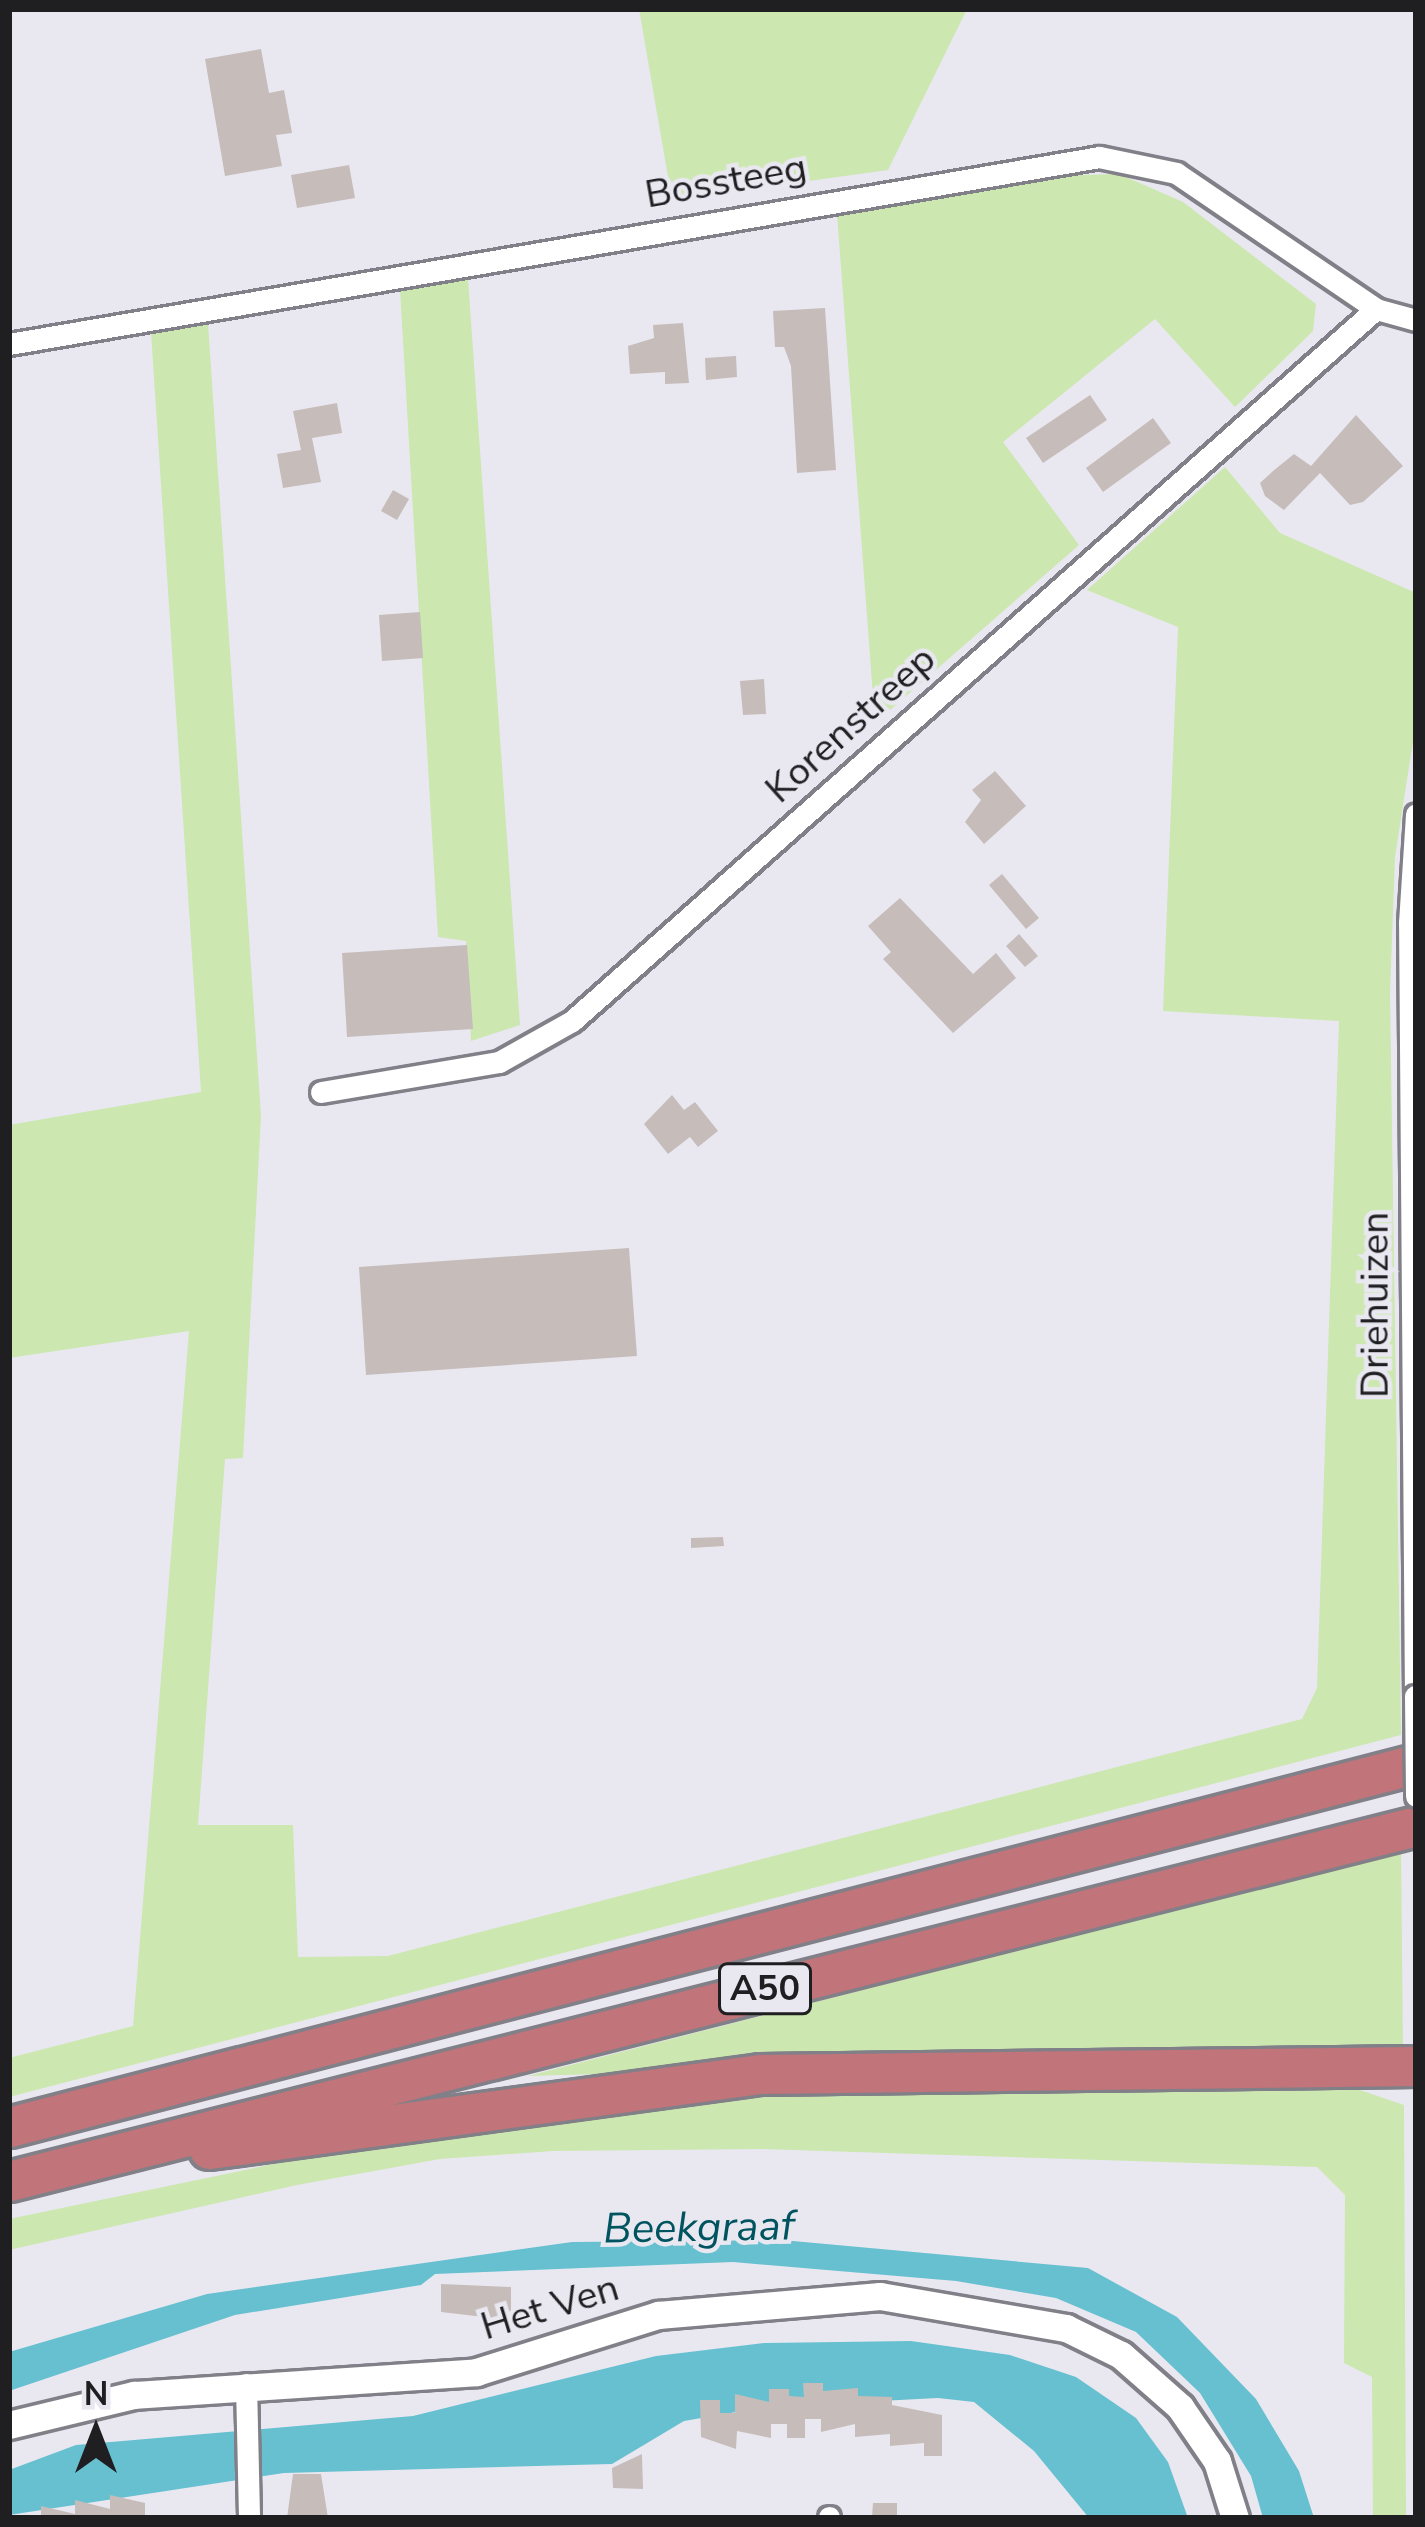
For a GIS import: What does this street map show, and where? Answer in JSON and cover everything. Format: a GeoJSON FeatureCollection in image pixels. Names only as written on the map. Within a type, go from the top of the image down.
{"type":"FeatureCollection","features":[{"type":"Feature","properties":{"kind":"highway","name":"A50"},"geometry":{"type":"LineString","coordinates":[[9,2127],[1416,1761]]}},
{"type":"Feature","properties":{"kind":"highway","name":"A50"},"geometry":{"type":"LineString","coordinates":[[9,2181],[1416,1826]]}},
{"type":"Feature","properties":{"kind":"highway","name":"A50"},"geometry":{"type":"LineString","coordinates":[[114,2154],[278,2145],[611,2089],[760,2074],[1416,2066]]}},
{"type":"Feature","properties":{"kind":"street","name":"Bossteeg"},"geometry":{"type":"LineString","coordinates":[[9,344],[1099,157],[1176,172],[1376,309],[1416,320]]}},
{"type":"Feature","properties":{"kind":"street","name":"Korenstreep"},"geometry":{"type":"LineString","coordinates":[[321,1092],[499,1063],[572,1021],[1376,309]]}},
{"type":"Feature","properties":{"kind":"street","name":"Driehuizen"},"geometry":{"type":"LineString","coordinates":[[1416,814],[1409,923],[1416,1796]]}},
{"type":"Feature","properties":{"kind":"street","name":"Het Ven"},"geometry":{"type":"LineString","coordinates":[[9,2425],[134,2395],[476,2372],[658,2315],[880,2296],[1066,2328],[1121,2356],[1180,2408],[1217,2461],[1235,2518]]}},
{"type":"Feature","properties":{"kind":"street"},"geometry":{"type":"LineString","coordinates":[[245,2384],[249,2513]]}},
{"type":"Feature","properties":{"kind":"green space"},"geometry":{"type":"Polygon","coordinates":[[[639,9],[967,9],[888,170],[672,200],[639,9]]]}},
{"type":"Feature","properties":{"kind":"green space"},"geometry":{"type":"Polygon","coordinates":[[[1119,174],[1183,202],[1316,304],[1313,331],[1235,407],[1155,319],[1003,442],[1079,545],[875,723],[837,214],[1050,176],[1119,174]]]}},
{"type":"Feature","properties":{"kind":"green space"},"geometry":{"type":"Polygon","coordinates":[[[468,278],[520,1025],[471,1041],[466,941],[438,937],[400,289],[468,278]]]}},
{"type":"Feature","properties":{"kind":"green space"},"geometry":{"type":"Polygon","coordinates":[[[208,323],[261,1116],[243,1458],[225,1459],[198,1825],[293,1825],[298,1957],[388,1956],[1302,1719],[1317,1688],[1339,1021],[1163,1011],[1178,627],[1087,590],[1225,467],[1280,533],[1416,593],[1416,722],[1395,857],[1390,993],[1401,1735],[9,2097],[9,2058],[133,2026],[189,1331],[9,1358],[9,1125],[201,1092],[151,332],[208,323]]]}},
{"type":"Feature","properties":{"kind":"green space"},"geometry":{"type":"Polygon","coordinates":[[[1401,1848],[1403,2051],[528,2076],[850,1993],[1401,1848]]]}},
{"type":"Feature","properties":{"kind":"green space"},"geometry":{"type":"Polygon","coordinates":[[[863,2088],[1360,2090],[1404,2105],[1406,2518],[1373,2518],[1372,2377],[1344,2363],[1345,2195],[1317,2167],[761,2149],[553,2151],[440,2159],[297,2185],[9,2250],[9,2219],[360,2146],[655,2106],[863,2088]]]}},
{"type":"Feature","properties":{"kind":"water"},"geometry":{"type":"Polygon","coordinates":[[[782,2240],[1088,2268],[1177,2317],[1256,2399],[1299,2471],[1314,2518],[1263,2518],[1251,2476],[1200,2393],[1136,2332],[1056,2298],[956,2281],[733,2262],[435,2274],[421,2285],[235,2315],[9,2391],[9,2352],[207,2294],[572,2242],[782,2240]]]}},
{"type":"Feature","properties":{"kind":"water"},"geometry":{"type":"Polygon","coordinates":[[[911,2341],[1010,2355],[1076,2377],[1136,2418],[1168,2462],[1188,2518],[1089,2518],[1034,2451],[974,2402],[938,2398],[765,2407],[684,2421],[612,2464],[284,2473],[9,2515],[9,2470],[76,2445],[413,2416],[656,2356],[765,2343],[911,2341]]]}},
{"type":"Feature","properties":{"kind":"building"},"geometry":{"type":"Polygon","coordinates":[[[261,49],[269,93],[284,90],[292,133],[276,135],[282,166],[225,176],[205,59],[261,49]]]}},
{"type":"Feature","properties":{"kind":"building"},"geometry":{"type":"Polygon","coordinates":[[[349,165],[355,198],[297,208],[291,175],[349,165]]]}},
{"type":"Feature","properties":{"kind":"building"},"geometry":{"type":"Polygon","coordinates":[[[825,308],[836,470],[797,473],[791,366],[784,347],[775,347],[773,311],[825,308]]]}},
{"type":"Feature","properties":{"kind":"building"},"geometry":{"type":"Polygon","coordinates":[[[683,323],[689,383],[665,384],[665,372],[630,374],[628,346],[654,338],[653,325],[683,323]]]}},
{"type":"Feature","properties":{"kind":"building"},"geometry":{"type":"Polygon","coordinates":[[[736,356],[737,377],[706,380],[705,358],[736,356]]]}},
{"type":"Feature","properties":{"kind":"building"},"geometry":{"type":"Polygon","coordinates":[[[1090,395],[1107,420],[1043,463],[1026,438],[1090,395]]]}},
{"type":"Feature","properties":{"kind":"building"},"geometry":{"type":"Polygon","coordinates":[[[337,403],[342,433],[312,438],[321,482],[283,488],[277,454],[301,450],[293,411],[337,403]]]}},
{"type":"Feature","properties":{"kind":"building"},"geometry":{"type":"Polygon","coordinates":[[[1356,415],[1403,466],[1363,502],[1350,505],[1320,473],[1284,510],[1265,496],[1260,483],[1273,471],[1294,454],[1311,466],[1356,415]]]}},
{"type":"Feature","properties":{"kind":"building"},"geometry":{"type":"Polygon","coordinates":[[[1153,418],[1171,443],[1103,492],[1086,468],[1153,418]]]}},
{"type":"Feature","properties":{"kind":"building"},"geometry":{"type":"Polygon","coordinates":[[[393,490],[409,499],[397,520],[381,511],[393,490]]]}},
{"type":"Feature","properties":{"kind":"building"},"geometry":{"type":"Polygon","coordinates":[[[420,612],[423,658],[382,661],[379,615],[420,612]]]}},
{"type":"Feature","properties":{"kind":"building"},"geometry":{"type":"Polygon","coordinates":[[[764,679],[766,714],[743,715],[740,681],[764,679]]]}},
{"type":"Feature","properties":{"kind":"building"},"geometry":{"type":"Polygon","coordinates":[[[995,771],[1026,806],[984,844],[965,822],[981,800],[972,790],[995,771]]]}},
{"type":"Feature","properties":{"kind":"building"},"geometry":{"type":"Polygon","coordinates":[[[1002,874],[1039,918],[1026,929],[989,885],[1002,874]]]}},
{"type":"Feature","properties":{"kind":"building"},"geometry":{"type":"Polygon","coordinates":[[[900,898],[973,974],[996,953],[1016,978],[953,1033],[883,959],[891,952],[868,926],[900,898]]]}},
{"type":"Feature","properties":{"kind":"building"},"geometry":{"type":"Polygon","coordinates":[[[1019,934],[1038,956],[1025,967],[1006,946],[1019,934]]]}},
{"type":"Feature","properties":{"kind":"building"},"geometry":{"type":"Polygon","coordinates":[[[467,945],[473,1029],[347,1037],[342,953],[467,945]]]}},
{"type":"Feature","properties":{"kind":"building"},"geometry":{"type":"Polygon","coordinates":[[[672,1095],[684,1110],[695,1102],[718,1131],[698,1147],[690,1137],[668,1154],[644,1124],[672,1095]]]}},
{"type":"Feature","properties":{"kind":"building"},"geometry":{"type":"Polygon","coordinates":[[[629,1248],[637,1356],[366,1375],[359,1267],[629,1248]]]}},
{"type":"Feature","properties":{"kind":"building"},"geometry":{"type":"Polygon","coordinates":[[[723,1537],[724,1546],[691,1548],[691,1538],[723,1537]]]}},
{"type":"Feature","properties":{"kind":"building"},"geometry":{"type":"Polygon","coordinates":[[[441,2284],[511,2287],[511,2320],[441,2312],[441,2284]]]}},
{"type":"Feature","properties":{"kind":"building"},"geometry":{"type":"Polygon","coordinates":[[[803,2383],[823,2383],[823,2391],[858,2388],[858,2396],[892,2397],[892,2405],[942,2415],[942,2456],[924,2456],[924,2443],[890,2446],[890,2434],[855,2437],[855,2424],[821,2432],[821,2419],[805,2419],[805,2438],[787,2438],[787,2424],[771,2424],[771,2438],[737,2431],[736,2449],[701,2437],[700,2400],[720,2400],[720,2413],[735,2413],[735,2394],[769,2402],[769,2389],[789,2389],[789,2396],[804,2397],[803,2383]]]}},
{"type":"Feature","properties":{"kind":"building"},"geometry":{"type":"Polygon","coordinates":[[[642,2454],[643,2489],[613,2488],[612,2468],[642,2454]]]}},
{"type":"Feature","properties":{"kind":"building"},"geometry":{"type":"Polygon","coordinates":[[[293,2474],[321,2474],[328,2518],[287,2518],[293,2474]]]}},
{"type":"Feature","properties":{"kind":"building"},"geometry":{"type":"Polygon","coordinates":[[[110,2495],[145,2503],[145,2518],[41,2518],[41,2506],[75,2514],[75,2500],[110,2509],[110,2495]]]}},
{"type":"Feature","properties":{"kind":"building"},"geometry":{"type":"Polygon","coordinates":[[[873,2503],[897,2503],[897,2518],[872,2517],[873,2503]]]}},
{"type":"Feature","properties":{"kind":"water label","name":"Beekgraaf"},"geometry":{"type":"Point","coordinates":[699,2228]}}]}
